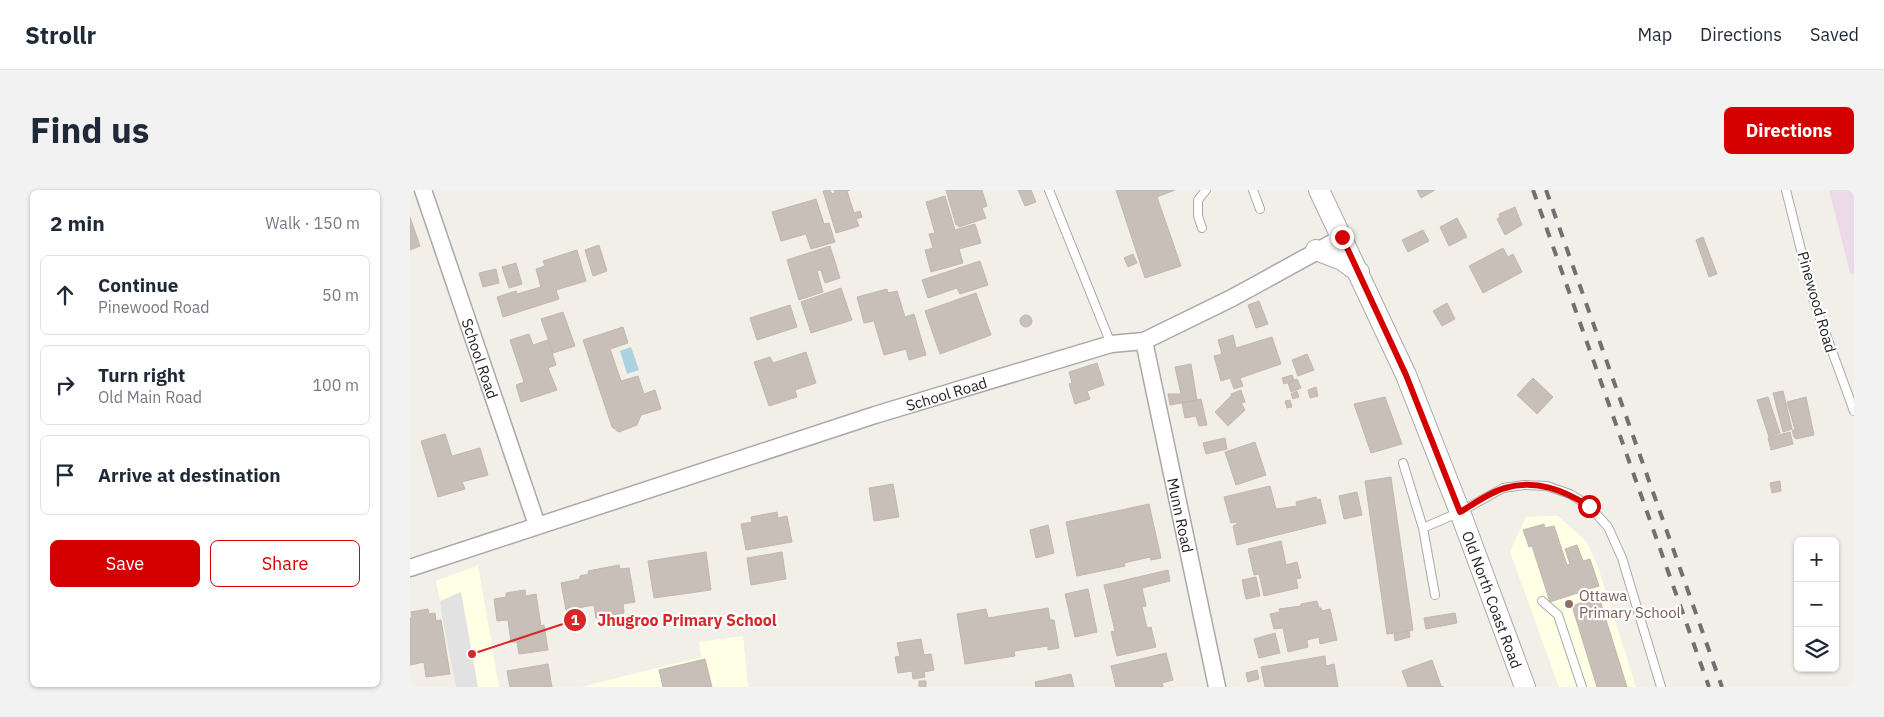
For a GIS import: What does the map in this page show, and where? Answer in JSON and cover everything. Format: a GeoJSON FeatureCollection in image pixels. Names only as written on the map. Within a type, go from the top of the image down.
{"type":"FeatureCollection","features":[{"type":"Feature","properties":{"kind":"street","name":"School Road"},"geometry":{"type":"LineString","coordinates":[[423,190],[537,525]]}},
{"type":"Feature","properties":{"kind":"street","name":"Old North Coast Road"},"geometry":{"type":"LineString","coordinates":[[1319,190],[1406,375],[1460,512],[1525,687]]}},
{"type":"Feature","properties":{"kind":"street","name":"School Road"},"geometry":{"type":"LineString","coordinates":[[410,568],[866,417],[1111,344],[1144,341],[1232,298],[1342,237]]}},
{"type":"Feature","properties":{"kind":"street"},"geometry":{"type":"LineString","coordinates":[[1316,250],[1342,260],[1359,272]]}},
{"type":"Feature","properties":{"kind":"street","name":"Munn Road"},"geometry":{"type":"LineString","coordinates":[[1144,341],[1217,687]]}},
{"type":"Feature","properties":{"kind":"lane"},"geometry":{"type":"LineString","coordinates":[[1049,190],[1111,344]]}},
{"type":"Feature","properties":{"kind":"lane"},"geometry":{"type":"LineString","coordinates":[[1202,228],[1198,216],[1198,200],[1206,190]]}},
{"type":"Feature","properties":{"kind":"lane"},"geometry":{"type":"LineString","coordinates":[[1253,190],[1260,209]]}},
{"type":"Feature","properties":{"kind":"lane","name":"Pinewood Road"},"geometry":{"type":"LineString","coordinates":[[1786,190],[1814,302],[1854,412]]}},
{"type":"Feature","properties":{"kind":"lane"},"geometry":{"type":"LineString","coordinates":[[1402,463],[1423,528],[1435,595]]}},
{"type":"Feature","properties":{"kind":"lane"},"geometry":{"type":"LineString","coordinates":[[1423,528],[1460,512],[1503,488],[1524,485],[1547,486],[1570,494],[1589,506],[1608,527],[1622,558],[1661,687]]}},
{"type":"Feature","properties":{"kind":"lane"},"geometry":{"type":"LineString","coordinates":[[1542,601],[1558,615],[1582,687]]}},
{"type":"Feature","properties":{"kind":"shaded area"},"geometry":{"type":"Polygon","coordinates":[[[1829,190],[1854,190],[1854,275],[1850,273],[1829,190]]]}},
{"type":"Feature","properties":{"kind":"shaded area","name":"Ottawa Primary School"},"geometry":{"type":"Polygon","coordinates":[[[1558,516],[1586,541],[1598,567],[1636,687],[1559,687],[1510,552],[1526,517],[1558,516]]]}},
{"type":"Feature","properties":{"kind":"shaded area"},"geometry":{"type":"Polygon","coordinates":[[[478,565],[499,687],[456,687],[436,581],[478,565]]]}},
{"type":"Feature","properties":{"kind":"shaded area"},"geometry":{"type":"Polygon","coordinates":[[[461,592],[478,687],[456,687],[442,616],[440,601],[461,592]]]}},
{"type":"Feature","properties":{"kind":"shaded area"},"geometry":{"type":"Polygon","coordinates":[[[743,636],[748,687],[581,687],[701,657],[699,642],[743,636]]]}},
{"type":"Feature","properties":{"kind":"water"},"geometry":{"type":"Polygon","coordinates":[[[631,347],[639,370],[627,374],[620,351],[631,347]]]}},
{"type":"Feature","properties":{"kind":"building"},"geometry":{"type":"Polygon","coordinates":[[[830,190],[832,194],[835,193],[834,190],[850,190],[847,191],[854,213],[860,211],[862,217],[856,219],[859,226],[836,233],[823,191],[830,190]]]}},
{"type":"Feature","properties":{"kind":"building"},"geometry":{"type":"Polygon","coordinates":[[[946,190],[982,190],[987,206],[982,208],[986,218],[959,227],[956,225],[946,190]]]}},
{"type":"Feature","properties":{"kind":"building"},"geometry":{"type":"Polygon","coordinates":[[[1018,190],[1031,190],[1036,202],[1025,206],[1018,190]]]}},
{"type":"Feature","properties":{"kind":"building"},"geometry":{"type":"Polygon","coordinates":[[[1116,190],[1175,190],[1157,197],[1181,266],[1145,278],[1116,190]]]}},
{"type":"Feature","properties":{"kind":"building"},"geometry":{"type":"Polygon","coordinates":[[[1417,190],[1435,190],[1421,198],[1417,190]]]}},
{"type":"Feature","properties":{"kind":"building"},"geometry":{"type":"Polygon","coordinates":[[[945,196],[955,230],[975,224],[981,243],[959,249],[963,263],[931,272],[925,250],[933,248],[929,234],[935,233],[926,202],[945,196]]]}},
{"type":"Feature","properties":{"kind":"building"},"geometry":{"type":"Polygon","coordinates":[[[816,199],[824,224],[829,223],[835,242],[811,249],[806,234],[781,241],[772,212],[816,199]]]}},
{"type":"Feature","properties":{"kind":"building"},"geometry":{"type":"Polygon","coordinates":[[[1515,207],[1522,225],[1505,235],[1497,219],[1500,217],[1499,214],[1515,207]]]}},
{"type":"Feature","properties":{"kind":"building"},"geometry":{"type":"Polygon","coordinates":[[[410,217],[420,246],[410,250],[410,217]]]}},
{"type":"Feature","properties":{"kind":"building"},"geometry":{"type":"Polygon","coordinates":[[[1457,218],[1467,237],[1449,246],[1440,227],[1457,218]]]}},
{"type":"Feature","properties":{"kind":"building"},"geometry":{"type":"Polygon","coordinates":[[[1423,230],[1429,241],[1408,252],[1402,240],[1423,230]]]}},
{"type":"Feature","properties":{"kind":"building"},"geometry":{"type":"Polygon","coordinates":[[[1703,237],[1717,274],[1709,277],[1696,240],[1703,237]]]}},
{"type":"Feature","properties":{"kind":"building"},"geometry":{"type":"Polygon","coordinates":[[[599,245],[607,271],[593,276],[585,250],[599,245]]]}},
{"type":"Feature","properties":{"kind":"building"},"geometry":{"type":"Polygon","coordinates":[[[830,246],[840,278],[825,283],[821,270],[817,271],[823,292],[799,300],[787,260],[830,246]]]}},
{"type":"Feature","properties":{"kind":"building"},"geometry":{"type":"Polygon","coordinates":[[[1503,248],[1508,257],[1513,254],[1522,272],[1483,293],[1469,266],[1503,248]]]}},
{"type":"Feature","properties":{"kind":"building"},"geometry":{"type":"Polygon","coordinates":[[[577,250],[586,281],[556,290],[559,299],[503,317],[497,297],[516,291],[517,294],[541,287],[536,269],[545,266],[543,261],[577,250]]]}},
{"type":"Feature","properties":{"kind":"building"},"geometry":{"type":"Polygon","coordinates":[[[1133,254],[1137,263],[1128,267],[1124,258],[1133,254]]]}},
{"type":"Feature","properties":{"kind":"building"},"geometry":{"type":"Polygon","coordinates":[[[980,261],[988,285],[960,294],[957,288],[928,298],[922,280],[980,261]]]}},
{"type":"Feature","properties":{"kind":"building"},"geometry":{"type":"Polygon","coordinates":[[[516,263],[522,284],[509,288],[502,267],[516,263]]]}},
{"type":"Feature","properties":{"kind":"building"},"geometry":{"type":"Polygon","coordinates":[[[496,269],[499,283],[483,287],[479,273],[496,269]]]}},
{"type":"Feature","properties":{"kind":"building"},"geometry":{"type":"Polygon","coordinates":[[[841,288],[852,320],[811,333],[801,302],[841,288]]]}},
{"type":"Feature","properties":{"kind":"building"},"geometry":{"type":"Polygon","coordinates":[[[887,289],[888,293],[897,291],[905,317],[914,314],[926,355],[909,360],[906,349],[884,355],[874,321],[864,323],[857,297],[887,289]]]}},
{"type":"Feature","properties":{"kind":"building"},"geometry":{"type":"Polygon","coordinates":[[[976,293],[991,335],[940,354],[925,311],[976,293]]]}},
{"type":"Feature","properties":{"kind":"building"},"geometry":{"type":"Polygon","coordinates":[[[1259,301],[1268,324],[1256,328],[1248,305],[1259,301]]]}},
{"type":"Feature","properties":{"kind":"building"},"geometry":{"type":"Polygon","coordinates":[[[1447,303],[1455,319],[1442,326],[1433,311],[1447,303]]]}},
{"type":"Feature","properties":{"kind":"building"},"geometry":{"type":"Polygon","coordinates":[[[790,305],[797,327],[757,340],[750,318],[790,305]]]}},
{"type":"Feature","properties":{"kind":"building"},"geometry":{"type":"Polygon","coordinates":[[[563,312],[575,346],[553,353],[541,319],[563,312]]]}},
{"type":"Feature","properties":{"kind":"building"},"geometry":{"type":"Polygon","coordinates":[[[1024,315],[1028,315],[1032,321],[1028,327],[1024,327],[1020,323],[1020,319],[1024,315]]]}},
{"type":"Feature","properties":{"kind":"building"},"geometry":{"type":"Polygon","coordinates":[[[623,327],[628,343],[610,349],[621,381],[638,376],[644,394],[655,390],[661,409],[641,415],[637,425],[619,432],[612,427],[583,340],[623,327]]]}},
{"type":"Feature","properties":{"kind":"building"},"geometry":{"type":"Polygon","coordinates":[[[529,334],[533,345],[548,340],[556,365],[548,368],[557,390],[521,402],[516,385],[524,382],[510,340],[529,334]]]}},
{"type":"Feature","properties":{"kind":"building"},"geometry":{"type":"Polygon","coordinates":[[[1233,335],[1236,348],[1272,337],[1281,364],[1240,378],[1243,386],[1234,389],[1230,378],[1221,381],[1214,356],[1222,354],[1218,340],[1233,335]]]}},
{"type":"Feature","properties":{"kind":"building"},"geometry":{"type":"Polygon","coordinates":[[[806,352],[816,383],[795,390],[797,397],[769,406],[754,362],[770,357],[773,363],[806,352]]]}},
{"type":"Feature","properties":{"kind":"building"},"geometry":{"type":"Polygon","coordinates":[[[1307,354],[1314,370],[1298,376],[1292,360],[1307,354]]]}},
{"type":"Feature","properties":{"kind":"building"},"geometry":{"type":"Polygon","coordinates":[[[1097,363],[1104,385],[1087,391],[1090,399],[1075,404],[1069,384],[1072,383],[1069,372],[1097,363]]]}},
{"type":"Feature","properties":{"kind":"building"},"geometry":{"type":"Polygon","coordinates":[[[1191,364],[1197,400],[1170,405],[1168,394],[1181,394],[1175,367],[1191,364]]]}},
{"type":"Feature","properties":{"kind":"building"},"geometry":{"type":"Polygon","coordinates":[[[1292,375],[1294,380],[1284,384],[1282,378],[1292,375]]]}},
{"type":"Feature","properties":{"kind":"building"},"geometry":{"type":"Polygon","coordinates":[[[1533,378],[1553,397],[1537,414],[1517,395],[1533,378]]]}},
{"type":"Feature","properties":{"kind":"building"},"geometry":{"type":"Polygon","coordinates":[[[1297,379],[1301,388],[1291,392],[1288,383],[1297,379]]]}},
{"type":"Feature","properties":{"kind":"building"},"geometry":{"type":"Polygon","coordinates":[[[1316,387],[1318,396],[1310,398],[1308,390],[1316,387]]]}},
{"type":"Feature","properties":{"kind":"building"},"geometry":{"type":"Polygon","coordinates":[[[1241,390],[1245,402],[1241,403],[1245,410],[1228,426],[1215,412],[1231,396],[1233,399],[1231,394],[1241,390]]]}},
{"type":"Feature","properties":{"kind":"building"},"geometry":{"type":"Polygon","coordinates":[[[1297,391],[1299,397],[1293,399],[1291,394],[1297,391]]]}},
{"type":"Feature","properties":{"kind":"building"},"geometry":{"type":"Polygon","coordinates":[[[1783,391],[1792,429],[1783,432],[1773,393],[1783,391]]]}},
{"type":"Feature","properties":{"kind":"building"},"geometry":{"type":"Polygon","coordinates":[[[1385,397],[1402,444],[1371,453],[1354,404],[1385,397]]]}},
{"type":"Feature","properties":{"kind":"building"},"geometry":{"type":"Polygon","coordinates":[[[1768,397],[1780,433],[1769,437],[1757,400],[1768,397]]]}},
{"type":"Feature","properties":{"kind":"building"},"geometry":{"type":"Polygon","coordinates":[[[1806,397],[1814,435],[1796,439],[1792,430],[1795,430],[1787,402],[1806,397]]]}},
{"type":"Feature","properties":{"kind":"building"},"geometry":{"type":"Polygon","coordinates":[[[1201,399],[1207,425],[1199,426],[1196,416],[1185,418],[1182,403],[1201,399]]]}},
{"type":"Feature","properties":{"kind":"building"},"geometry":{"type":"Polygon","coordinates":[[[1290,400],[1292,407],[1287,408],[1285,401],[1290,400]]]}},
{"type":"Feature","properties":{"kind":"building"},"geometry":{"type":"Polygon","coordinates":[[[1790,432],[1793,444],[1771,450],[1768,438],[1790,432]]]}},
{"type":"Feature","properties":{"kind":"building"},"geometry":{"type":"Polygon","coordinates":[[[445,434],[452,456],[480,448],[488,475],[462,482],[465,489],[438,497],[421,441],[445,434]]]}},
{"type":"Feature","properties":{"kind":"building"},"geometry":{"type":"Polygon","coordinates":[[[1225,438],[1227,449],[1206,454],[1203,443],[1225,438]]]}},
{"type":"Feature","properties":{"kind":"building"},"geometry":{"type":"Polygon","coordinates":[[[1255,442],[1266,475],[1236,485],[1225,452],[1255,442]]]}},
{"type":"Feature","properties":{"kind":"building"},"geometry":{"type":"Polygon","coordinates":[[[1391,477],[1413,630],[1387,634],[1365,481],[1391,477]]]}},
{"type":"Feature","properties":{"kind":"building"},"geometry":{"type":"Polygon","coordinates":[[[1780,481],[1781,491],[1772,493],[1770,483],[1780,481]]]}},
{"type":"Feature","properties":{"kind":"building"},"geometry":{"type":"Polygon","coordinates":[[[893,484],[899,517],[874,521],[869,488],[893,484]]]}},
{"type":"Feature","properties":{"kind":"building"},"geometry":{"type":"Polygon","coordinates":[[[1270,486],[1276,509],[1297,506],[1296,502],[1316,497],[1317,500],[1320,499],[1326,523],[1237,545],[1233,526],[1237,522],[1231,523],[1224,497],[1270,486]]]}},
{"type":"Feature","properties":{"kind":"building"},"geometry":{"type":"Polygon","coordinates":[[[1357,492],[1362,515],[1344,519],[1339,496],[1357,492]]]}},
{"type":"Feature","properties":{"kind":"building"},"geometry":{"type":"Polygon","coordinates":[[[1149,504],[1161,558],[1151,560],[1150,557],[1124,563],[1125,566],[1077,576],[1066,522],[1149,504]]]}},
{"type":"Feature","properties":{"kind":"building"},"geometry":{"type":"Polygon","coordinates":[[[777,512],[778,518],[787,516],[792,542],[746,550],[741,524],[752,522],[751,517],[777,512]]]}},
{"type":"Feature","properties":{"kind":"building"},"geometry":{"type":"Polygon","coordinates":[[[1544,524],[1545,528],[1554,526],[1567,565],[1570,564],[1565,549],[1577,545],[1583,561],[1590,559],[1599,586],[1550,602],[1532,546],[1529,547],[1523,530],[1544,524]]]}},
{"type":"Feature","properties":{"kind":"building"},"geometry":{"type":"Polygon","coordinates":[[[1048,525],[1054,553],[1036,558],[1030,530],[1048,525]]]}},
{"type":"Feature","properties":{"kind":"building"},"geometry":{"type":"Polygon","coordinates":[[[1281,541],[1286,565],[1297,562],[1301,578],[1296,579],[1298,588],[1264,596],[1259,574],[1254,575],[1248,549],[1281,541]]]}},
{"type":"Feature","properties":{"kind":"building"},"geometry":{"type":"Polygon","coordinates":[[[706,552],[711,590],[654,598],[648,561],[706,552]]]}},
{"type":"Feature","properties":{"kind":"building"},"geometry":{"type":"Polygon","coordinates":[[[782,552],[786,579],[751,585],[747,558],[782,552]]]}},
{"type":"Feature","properties":{"kind":"building"},"geometry":{"type":"Polygon","coordinates":[[[619,565],[620,569],[629,568],[635,602],[623,604],[624,613],[596,618],[594,605],[566,610],[561,583],[580,579],[580,576],[589,574],[588,571],[619,565]]]}},
{"type":"Feature","properties":{"kind":"building"},"geometry":{"type":"Polygon","coordinates":[[[1168,570],[1170,581],[1142,588],[1146,606],[1142,607],[1147,628],[1151,627],[1156,647],[1117,656],[1111,632],[1115,631],[1104,585],[1168,570]]]}},
{"type":"Feature","properties":{"kind":"building"},"geometry":{"type":"Polygon","coordinates":[[[1256,577],[1260,596],[1246,599],[1242,580],[1256,577]]]}},
{"type":"Feature","properties":{"kind":"building"},"geometry":{"type":"Polygon","coordinates":[[[1088,589],[1097,632],[1075,637],[1065,594],[1088,589]]]}},
{"type":"Feature","properties":{"kind":"building"},"geometry":{"type":"Polygon","coordinates":[[[525,590],[526,596],[536,594],[541,626],[544,625],[548,650],[519,654],[517,642],[511,642],[508,620],[497,621],[494,599],[506,597],[506,593],[525,590]]]}},
{"type":"Feature","properties":{"kind":"building"},"geometry":{"type":"Polygon","coordinates":[[[1599,597],[1627,687],[1597,687],[1572,606],[1599,597]]]}},
{"type":"Feature","properties":{"kind":"building"},"geometry":{"type":"Polygon","coordinates":[[[1317,601],[1322,611],[1330,609],[1337,640],[1320,644],[1319,637],[1307,640],[1308,647],[1288,652],[1283,628],[1274,629],[1270,614],[1280,612],[1279,609],[1301,606],[1301,604],[1317,601]]]}},
{"type":"Feature","properties":{"kind":"building"},"geometry":{"type":"Polygon","coordinates":[[[1048,608],[1050,620],[1054,620],[1059,648],[1048,650],[1048,646],[1014,651],[1015,656],[965,664],[957,614],[986,609],[988,618],[1048,608]]]}},
{"type":"Feature","properties":{"kind":"building"},"geometry":{"type":"Polygon","coordinates":[[[428,609],[429,614],[435,613],[436,621],[441,620],[450,674],[426,677],[424,662],[410,665],[411,612],[428,609]]]}},
{"type":"Feature","properties":{"kind":"building"},"geometry":{"type":"Polygon","coordinates":[[[1455,613],[1457,623],[1426,629],[1424,618],[1455,613]]]}},
{"type":"Feature","properties":{"kind":"building"},"geometry":{"type":"Polygon","coordinates":[[[1409,631],[1410,637],[1395,641],[1394,634],[1409,631]]]}},
{"type":"Feature","properties":{"kind":"building"},"geometry":{"type":"Polygon","coordinates":[[[1275,633],[1280,653],[1259,658],[1254,639],[1275,633]]]}},
{"type":"Feature","properties":{"kind":"building"},"geometry":{"type":"Polygon","coordinates":[[[921,639],[924,655],[931,654],[934,670],[924,672],[925,677],[913,679],[912,671],[898,673],[895,657],[900,656],[897,643],[921,639]]]}},
{"type":"Feature","properties":{"kind":"building"},"geometry":{"type":"Polygon","coordinates":[[[1166,653],[1173,680],[1162,683],[1163,687],[1116,687],[1111,666],[1166,653]]]}},
{"type":"Feature","properties":{"kind":"building"},"geometry":{"type":"Polygon","coordinates":[[[1325,656],[1326,666],[1334,664],[1338,687],[1265,687],[1261,667],[1325,656]]]}},
{"type":"Feature","properties":{"kind":"building"},"geometry":{"type":"Polygon","coordinates":[[[705,659],[712,687],[663,687],[659,670],[705,659]]]}},
{"type":"Feature","properties":{"kind":"building"},"geometry":{"type":"Polygon","coordinates":[[[1432,660],[1441,686],[1444,687],[1408,687],[1402,671],[1432,660]]]}},
{"type":"Feature","properties":{"kind":"building"},"geometry":{"type":"Polygon","coordinates":[[[548,664],[552,687],[510,687],[507,671],[548,664]]]}},
{"type":"Feature","properties":{"kind":"building"},"geometry":{"type":"Polygon","coordinates":[[[1257,670],[1259,679],[1248,682],[1246,673],[1257,670]]]}},
{"type":"Feature","properties":{"kind":"building"},"geometry":{"type":"Polygon","coordinates":[[[1071,674],[1074,687],[1036,687],[1035,682],[1071,674]]]}},
{"type":"Feature","properties":{"kind":"building"},"geometry":{"type":"Polygon","coordinates":[[[919,681],[926,681],[926,687],[919,687],[919,681]]]}},
{"type":"Feature","properties":{"kind":"railway"},"geometry":{"type":"LineString","coordinates":[[1533,190],[1709,687]]}},
{"type":"Feature","properties":{"kind":"railway"},"geometry":{"type":"LineString","coordinates":[[1546,190],[1722,687]]}},
{"type":"Feature","properties":{"kind":"place","name":"Ottawa Primary School"},"geometry":{"type":"Point","coordinates":[1569,604]}},
{"type":"Feature","properties":{"kind":"place","name":"Jhugroo Primary School"},"geometry":{"type":"Point","coordinates":[472,654]}},
{"type":"Feature","properties":{"kind":"route"},"geometry":{"type":"LineString","coordinates":[[1342,237],[1406,375],[1460,512],[1503,488],[1524,485],[1547,486],[1570,494],[1589,506]]}}]}
